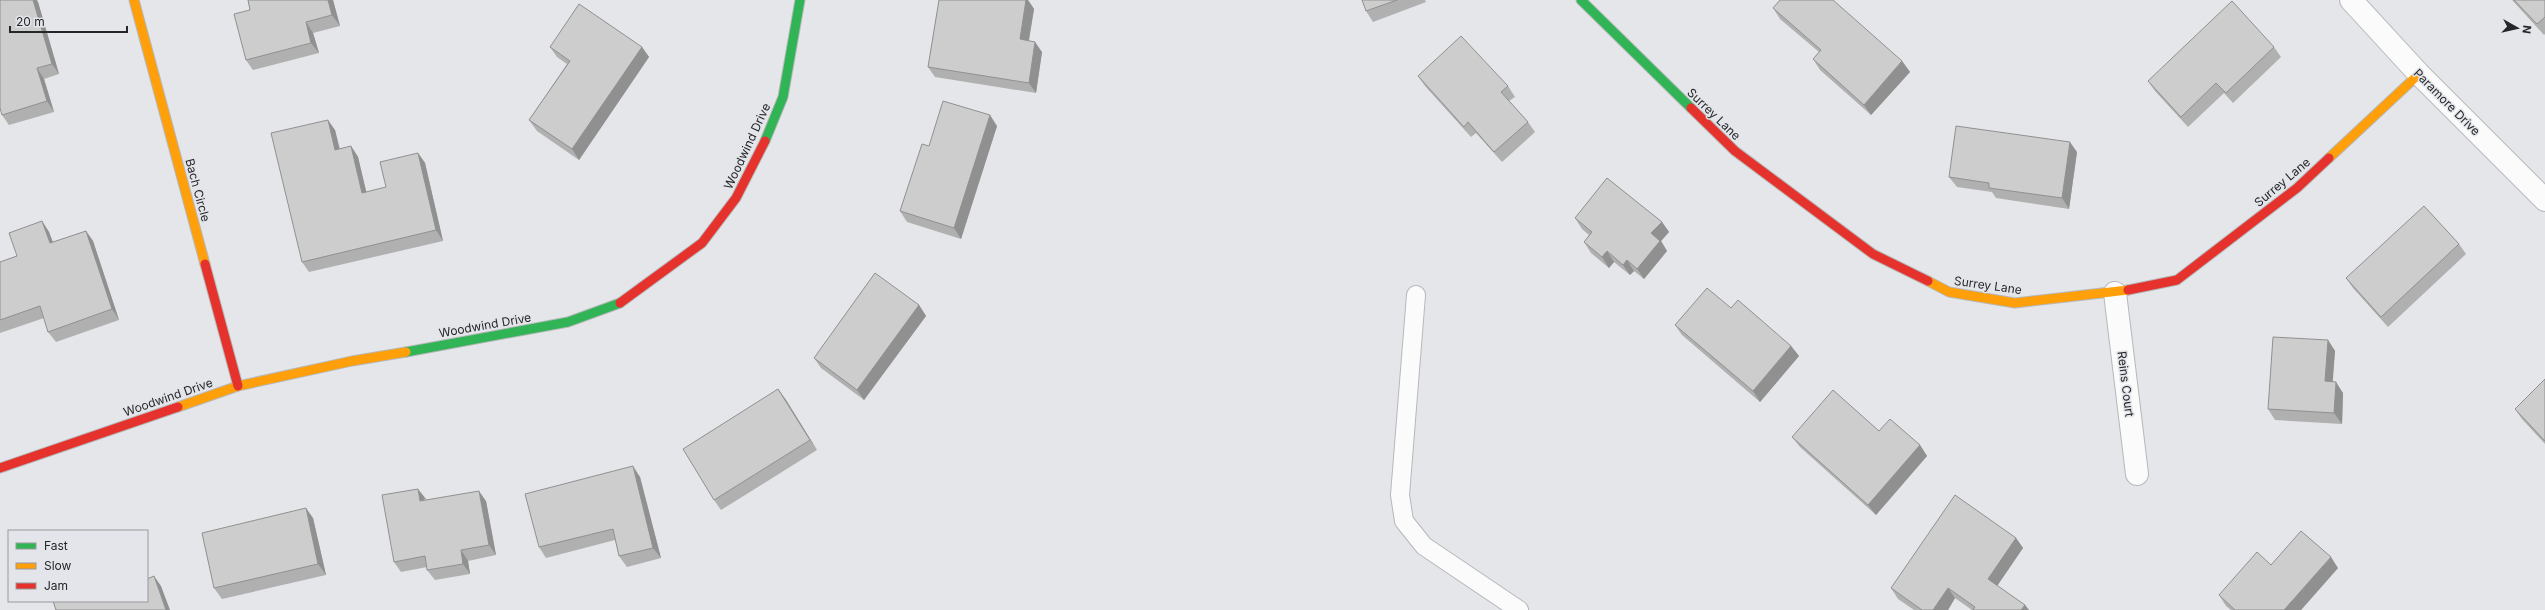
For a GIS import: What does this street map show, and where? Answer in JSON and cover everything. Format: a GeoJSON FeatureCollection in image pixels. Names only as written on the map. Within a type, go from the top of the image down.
{"type":"FeatureCollection","features":[{"type":"Feature","properties":{"kind":"street","name":"Bach Circle"},"geometry":{"type":"LineString","coordinates":[[134,0],[238,386]]}},
{"type":"Feature","properties":{"kind":"street","name":"Woodwind Drive"},"geometry":{"type":"LineString","coordinates":[[0,468],[238,386],[352,361],[524,332],[568,322],[624,302],[702,243],[736,198],[762,148],[783,97],[793,49],[800,0]]}},
{"type":"Feature","properties":{"kind":"street","name":"Surrey Lane"},"geometry":{"type":"LineString","coordinates":[[1581,0],[1735,151],[1873,254],[1948,292],[2015,303],[2115,293],[2177,280],[2296,188],[2418,74]]}},
{"type":"Feature","properties":{"kind":"street","name":"Paramore Drive"},"geometry":{"type":"LineString","coordinates":[[2352,0],[2418,74],[2545,200]]}},
{"type":"Feature","properties":{"kind":"street","name":"Reins Court"},"geometry":{"type":"LineString","coordinates":[[2115,293],[2137,474]]}},
{"type":"Feature","properties":{"kind":"lane"},"geometry":{"type":"LineString","coordinates":[[1416,295],[1400,494],[1404,521],[1424,546],[1518,610]]}},
{"type":"Feature","properties":{"kind":"building"},"geometry":{"type":"Polygon","coordinates":[[[0,0],[33,0],[52,64],[37,68],[47,101],[2,115],[0,108],[0,0]]]}},
{"type":"Feature","properties":{"kind":"building"},"geometry":{"type":"Polygon","coordinates":[[[248,0],[328,0],[332,15],[306,22],[311,43],[246,60],[234,14],[250,10],[248,0]]]}},
{"type":"Feature","properties":{"kind":"building"},"geometry":{"type":"Polygon","coordinates":[[[939,0],[1026,0],[1020,39],[1035,42],[1029,83],[928,67],[939,0]]]}},
{"type":"Feature","properties":{"kind":"building"},"geometry":{"type":"Polygon","coordinates":[[[1362,0],[1397,0],[1366,11],[1362,0]]]}},
{"type":"Feature","properties":{"kind":"building"},"geometry":{"type":"Polygon","coordinates":[[[1780,0],[1833,0],[1902,61],[1864,105],[1813,59],[1821,50],[1773,8],[1780,0]]]}},
{"type":"Feature","properties":{"kind":"building"},"geometry":{"type":"Polygon","coordinates":[[[2514,0],[2545,0],[2545,17],[2537,24],[2514,0]]]}},
{"type":"Feature","properties":{"kind":"building"},"geometry":{"type":"Polygon","coordinates":[[[2232,1],[2274,47],[2226,93],[2216,83],[2181,117],[2148,81],[2232,1]]]}},
{"type":"Feature","properties":{"kind":"building"},"geometry":{"type":"Polygon","coordinates":[[[579,4],[642,47],[572,149],[529,120],[570,61],[550,47],[579,4]]]}},
{"type":"Feature","properties":{"kind":"building"},"geometry":{"type":"Polygon","coordinates":[[[1461,36],[1508,86],[1501,92],[1528,122],[1494,152],[1468,122],[1464,127],[1418,76],[1461,36]]]}},
{"type":"Feature","properties":{"kind":"building"},"geometry":{"type":"Polygon","coordinates":[[[943,101],[990,115],[954,228],[900,211],[922,144],[929,146],[943,101]]]}},
{"type":"Feature","properties":{"kind":"building"},"geometry":{"type":"Polygon","coordinates":[[[328,120],[335,150],[351,146],[362,193],[386,187],[380,162],[418,153],[436,230],[302,262],[271,133],[328,120]]]}},
{"type":"Feature","properties":{"kind":"building"},"geometry":{"type":"Polygon","coordinates":[[[1956,126],[2070,142],[2062,198],[1989,188],[1989,183],[1949,177],[1956,126]]]}},
{"type":"Feature","properties":{"kind":"building"},"geometry":{"type":"Polygon","coordinates":[[[1607,178],[1662,222],[1651,233],[1660,241],[1637,269],[1627,260],[1623,265],[1607,251],[1602,257],[1584,242],[1592,232],[1575,218],[1607,178]]]}},
{"type":"Feature","properties":{"kind":"building"},"geometry":{"type":"Polygon","coordinates":[[[2424,206],[2459,244],[2381,317],[2346,278],[2424,206]]]}},
{"type":"Feature","properties":{"kind":"building"},"geometry":{"type":"Polygon","coordinates":[[[42,221],[50,243],[86,231],[112,309],[48,332],[40,306],[0,320],[0,262],[17,256],[9,233],[42,221]]]}},
{"type":"Feature","properties":{"kind":"building"},"geometry":{"type":"Polygon","coordinates":[[[875,273],[919,305],[857,390],[814,358],[875,273]]]}},
{"type":"Feature","properties":{"kind":"building"},"geometry":{"type":"Polygon","coordinates":[[[1707,288],[1731,308],[1738,300],[1791,346],[1753,391],[1675,325],[1707,288]]]}},
{"type":"Feature","properties":{"kind":"building"},"geometry":{"type":"Polygon","coordinates":[[[2273,337],[2328,340],[2325,381],[2336,382],[2334,413],[2268,409],[2273,337]]]}},
{"type":"Feature","properties":{"kind":"building"},"geometry":{"type":"Polygon","coordinates":[[[2545,379],[2545,441],[2515,409],[2545,379]]]}},
{"type":"Feature","properties":{"kind":"building"},"geometry":{"type":"Polygon","coordinates":[[[778,389],[810,440],[714,500],[683,449],[778,389]]]}},
{"type":"Feature","properties":{"kind":"building"},"geometry":{"type":"Polygon","coordinates":[[[1833,390],[1879,431],[1890,419],[1920,445],[1868,505],[1792,437],[1833,390]]]}},
{"type":"Feature","properties":{"kind":"building"},"geometry":{"type":"Polygon","coordinates":[[[633,466],[653,548],[619,556],[613,529],[539,547],[525,494],[633,466]]]}},
{"type":"Feature","properties":{"kind":"building"},"geometry":{"type":"Polygon","coordinates":[[[418,489],[420,501],[479,491],[489,545],[461,550],[463,564],[427,570],[425,556],[394,562],[382,495],[418,489]]]}},
{"type":"Feature","properties":{"kind":"building"},"geometry":{"type":"Polygon","coordinates":[[[1955,495],[2016,538],[1988,579],[2025,605],[2021,610],[1973,610],[1975,607],[1948,588],[1933,610],[1922,610],[1891,588],[1955,495]]]}},
{"type":"Feature","properties":{"kind":"building"},"geometry":{"type":"Polygon","coordinates":[[[306,508],[318,564],[214,588],[202,533],[306,508]]]}},
{"type":"Feature","properties":{"kind":"building"},"geometry":{"type":"Polygon","coordinates":[[[2301,531],[2331,557],[2284,610],[2235,610],[2219,595],[2257,552],[2271,565],[2301,531]]]}},
{"type":"Feature","properties":{"kind":"building"},"geometry":{"type":"Polygon","coordinates":[[[154,576],[166,610],[56,610],[53,602],[148,602],[148,579],[154,576]]]}},
{"type":"Feature","properties":{"kind":"traffic: fast"},"geometry":{"type":"LineString","coordinates":[[765,141],[783,97],[800,0]]}},
{"type":"Feature","properties":{"kind":"traffic: fast"},"geometry":{"type":"LineString","coordinates":[[1581,0],[1691,108]]}},
{"type":"Feature","properties":{"kind":"traffic: fast"},"geometry":{"type":"LineString","coordinates":[[406,352],[568,322],[620,303]]}},
{"type":"Feature","properties":{"kind":"traffic: slow"},"geometry":{"type":"LineString","coordinates":[[134,0],[205,264]]}},
{"type":"Feature","properties":{"kind":"traffic: slow"},"geometry":{"type":"LineString","coordinates":[[2329,158],[2419,74]]}},
{"type":"Feature","properties":{"kind":"traffic: slow"},"geometry":{"type":"LineString","coordinates":[[1928,281],[1949,292],[2015,303],[2128,290]]}},
{"type":"Feature","properties":{"kind":"traffic: slow"},"geometry":{"type":"LineString","coordinates":[[178,407],[238,386],[352,361],[406,352]]}},
{"type":"Feature","properties":{"kind":"traffic: jam"},"geometry":{"type":"LineString","coordinates":[[1691,108],[1735,151],[1873,254],[1928,281]]}},
{"type":"Feature","properties":{"kind":"traffic: jam"},"geometry":{"type":"LineString","coordinates":[[620,303],[702,243],[736,198],[765,141]]}},
{"type":"Feature","properties":{"kind":"traffic: jam"},"geometry":{"type":"LineString","coordinates":[[2128,290],[2177,280],[2297,188],[2329,158]]}},
{"type":"Feature","properties":{"kind":"traffic: jam"},"geometry":{"type":"LineString","coordinates":[[205,264],[238,386]]}},
{"type":"Feature","properties":{"kind":"traffic: jam"},"geometry":{"type":"LineString","coordinates":[[0,468],[178,407]]}}]}
